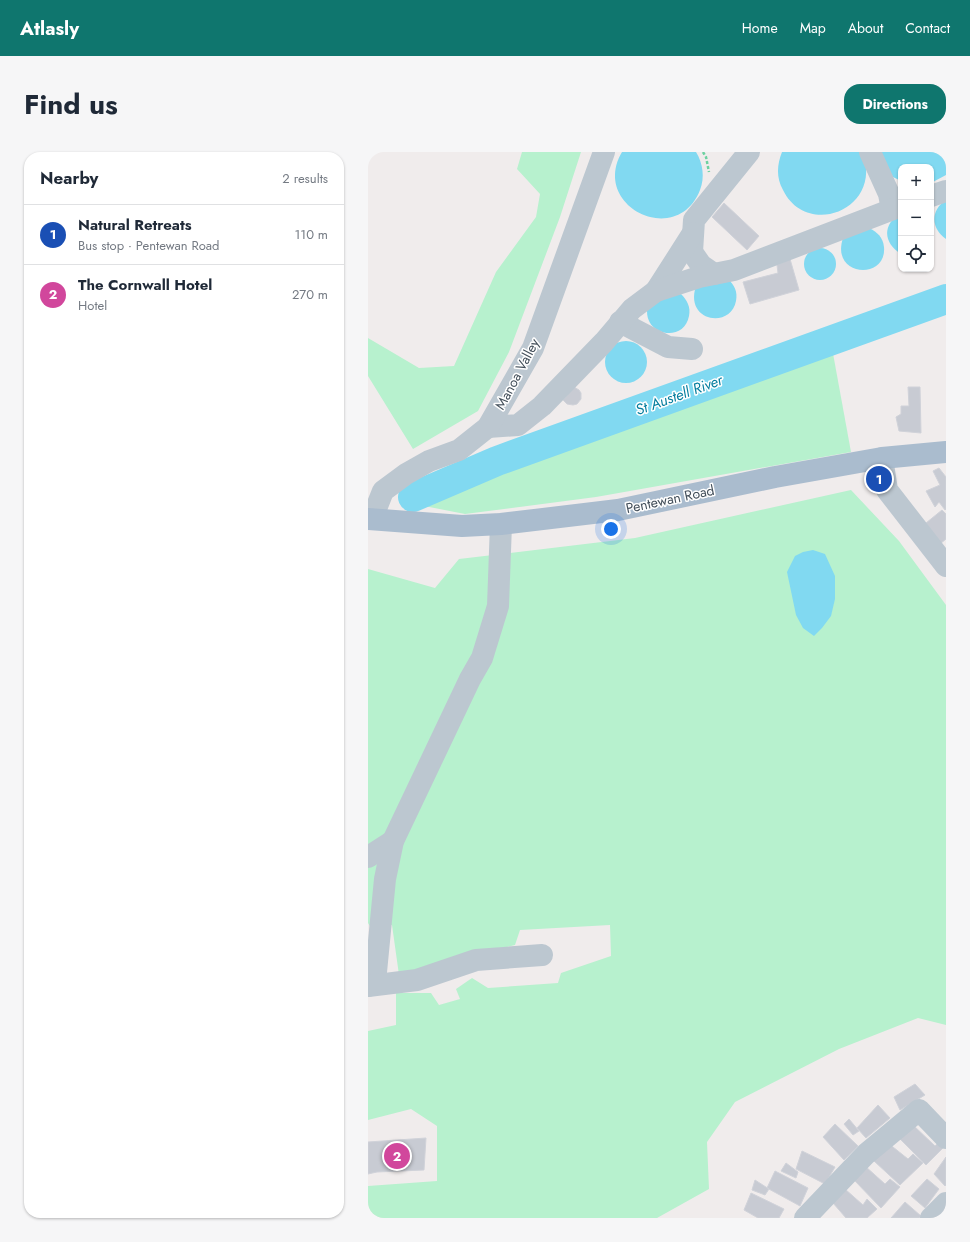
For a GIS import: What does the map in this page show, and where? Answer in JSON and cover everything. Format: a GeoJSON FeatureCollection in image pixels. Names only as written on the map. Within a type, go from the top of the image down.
{"type":"FeatureCollection","features":[{"type":"Feature","properties":{"kind":"main road","name":"Pentewan Road"},"geometry":{"type":"LineString","coordinates":[[370,519],[462,526],[501,524],[618,510],[775,476],[882,458],[946,452]]}},
{"type":"Feature","properties":{"kind":"street","name":"Manoa Valley"},"geometry":{"type":"LineString","coordinates":[[370,519],[384,491],[406,474],[428,461],[459,450],[488,427],[533,348],[604,152]]}},
{"type":"Feature","properties":{"kind":"street"},"geometry":{"type":"LineString","coordinates":[[714,274],[701,265],[692,252],[694,220],[749,152]]}},
{"type":"Feature","properties":{"kind":"street"},"geometry":{"type":"LineString","coordinates":[[488,427],[518,425],[542,406],[632,309],[656,291],[699,277],[734,270],[897,207],[889,194],[870,152]]}},
{"type":"Feature","properties":{"kind":"street"},"geometry":{"type":"LineString","coordinates":[[934,195],[946,191]]}},
{"type":"Feature","properties":{"kind":"street"},"geometry":{"type":"LineString","coordinates":[[656,291],[693,233]]}},
{"type":"Feature","properties":{"kind":"street"},"geometry":{"type":"LineString","coordinates":[[620,322],[668,347],[692,348]]}},
{"type":"Feature","properties":{"kind":"street"},"geometry":{"type":"LineString","coordinates":[[882,458],[887,490],[946,566]]}},
{"type":"Feature","properties":{"kind":"street"},"geometry":{"type":"LineString","coordinates":[[501,524],[498,606],[482,658],[470,679],[393,841],[385,879],[374,914],[376,972],[368,986],[416,980],[476,960],[542,955]]}},
{"type":"Feature","properties":{"kind":"street"},"geometry":{"type":"LineString","coordinates":[[368,858],[393,841]]}},
{"type":"Feature","properties":{"kind":"street"},"geometry":{"type":"LineString","coordinates":[[805,1218],[866,1154],[919,1110],[946,1138]]}},
{"type":"Feature","properties":{"kind":"street"},"geometry":{"type":"LineString","coordinates":[[931,1218],[946,1203]]}},
{"type":"Feature","properties":{"kind":"green space"},"geometry":{"type":"Polygon","coordinates":[[[522,152],[581,152],[560,217],[509,352],[478,411],[413,449],[368,376],[368,338],[419,368],[454,366],[496,272],[536,217],[540,194],[517,169],[522,152]]]}},
{"type":"Feature","properties":{"kind":"green space"},"geometry":{"type":"Polygon","coordinates":[[[832,348],[851,452],[596,497],[465,514],[414,504],[501,466],[832,348]]]}},
{"type":"Feature","properties":{"kind":"green space"},"geometry":{"type":"Polygon","coordinates":[[[851,490],[899,541],[946,605],[946,1025],[918,1018],[839,1049],[735,1102],[707,1142],[709,1189],[657,1218],[368,1218],[368,1186],[437,1181],[437,1126],[411,1109],[368,1120],[368,1031],[396,1025],[396,993],[431,993],[439,1005],[460,999],[456,989],[472,978],[488,988],[558,983],[561,973],[611,956],[610,925],[520,930],[515,945],[399,975],[392,925],[371,928],[368,923],[368,569],[435,588],[459,559],[635,538],[851,490]]]}},
{"type":"Feature","properties":{"kind":"water"},"geometry":{"type":"Polygon","coordinates":[[[622,152],[696,152],[702,166],[702,185],[689,208],[674,217],[657,218],[640,213],[627,203],[617,189],[615,172],[622,152]]]}},
{"type":"Feature","properties":{"kind":"water"},"geometry":{"type":"Polygon","coordinates":[[[782,152],[861,152],[866,167],[864,184],[858,197],[847,207],[834,213],[820,215],[805,212],[793,204],[783,190],[779,180],[778,171],[782,152]]]}},
{"type":"Feature","properties":{"kind":"water"},"geometry":{"type":"Polygon","coordinates":[[[876,152],[946,152],[946,175],[934,181],[934,164],[898,164],[898,180],[893,177],[876,152]]]}},
{"type":"Feature","properties":{"kind":"water"},"geometry":{"type":"Polygon","coordinates":[[[946,200],[946,239],[937,230],[934,220],[937,209],[946,200]]]}},
{"type":"Feature","properties":{"kind":"water"},"geometry":{"type":"Polygon","coordinates":[[[898,215],[898,252],[891,244],[887,234],[890,222],[898,215]]]}},
{"type":"Feature","properties":{"kind":"water"},"geometry":{"type":"Polygon","coordinates":[[[869,228],[877,233],[882,240],[884,247],[883,258],[877,265],[869,269],[860,270],[851,267],[844,261],[841,251],[843,238],[869,228]]]}},
{"type":"Feature","properties":{"kind":"water"},"geometry":{"type":"Polygon","coordinates":[[[817,248],[823,248],[833,255],[836,264],[835,270],[829,277],[823,280],[817,280],[807,273],[804,267],[804,261],[811,251],[817,248]]]}},
{"type":"Feature","properties":{"kind":"water"},"geometry":{"type":"Polygon","coordinates":[[[728,279],[736,291],[736,301],[732,310],[726,316],[718,318],[710,318],[702,314],[696,307],[694,298],[696,286],[728,279]]]}},
{"type":"Feature","properties":{"kind":"water"},"geometry":{"type":"Polygon","coordinates":[[[681,294],[687,301],[689,307],[689,316],[685,325],[679,331],[671,333],[663,332],[655,328],[649,322],[647,313],[649,301],[681,294]]]}},
{"type":"Feature","properties":{"kind":"water"},"geometry":{"type":"Polygon","coordinates":[[[622,341],[630,341],[638,344],[644,350],[647,362],[644,374],[638,380],[630,383],[622,383],[614,380],[608,374],[605,366],[605,358],[608,350],[614,344],[622,341]]]}},
{"type":"Feature","properties":{"kind":"water"},"geometry":{"type":"Polygon","coordinates":[[[813,550],[825,554],[835,576],[835,599],[831,616],[814,636],[803,628],[796,615],[787,572],[795,556],[803,552],[813,550]]]}},
{"type":"Feature","properties":{"kind":"building"},"geometry":{"type":"Polygon","coordinates":[[[724,203],[759,236],[747,250],[712,217],[724,203]]]}},
{"type":"Feature","properties":{"kind":"building"},"geometry":{"type":"Polygon","coordinates":[[[790,259],[799,290],[750,304],[743,282],[778,273],[777,265],[790,259]]]}},
{"type":"Feature","properties":{"kind":"building"},"geometry":{"type":"Polygon","coordinates":[[[574,387],[581,393],[581,399],[577,404],[567,404],[563,400],[574,387]]]}},
{"type":"Feature","properties":{"kind":"building"},"geometry":{"type":"Polygon","coordinates":[[[908,387],[920,387],[921,433],[899,431],[896,417],[901,414],[901,406],[909,406],[908,387]]]}},
{"type":"Feature","properties":{"kind":"building"},"geometry":{"type":"Polygon","coordinates":[[[939,468],[946,477],[945,510],[939,502],[935,507],[926,491],[940,485],[933,471],[939,468]]]}},
{"type":"Feature","properties":{"kind":"building"},"geometry":{"type":"Polygon","coordinates":[[[942,510],[946,514],[946,539],[940,544],[926,523],[942,510]]]}},
{"type":"Feature","properties":{"kind":"building"},"geometry":{"type":"Polygon","coordinates":[[[915,1084],[925,1095],[900,1110],[894,1097],[915,1084]]]}},
{"type":"Feature","properties":{"kind":"building"},"geometry":{"type":"Polygon","coordinates":[[[878,1105],[890,1118],[866,1138],[857,1128],[878,1105]]]}},
{"type":"Feature","properties":{"kind":"building"},"geometry":{"type":"Polygon","coordinates":[[[849,1119],[859,1131],[853,1135],[844,1124],[849,1119]]]}},
{"type":"Feature","properties":{"kind":"building"},"geometry":{"type":"Polygon","coordinates":[[[835,1124],[858,1146],[844,1160],[823,1137],[835,1124]]]}},
{"type":"Feature","properties":{"kind":"building"},"geometry":{"type":"Polygon","coordinates":[[[912,1124],[935,1146],[941,1140],[946,1145],[926,1165],[900,1139],[912,1124]]]}},
{"type":"Feature","properties":{"kind":"building"},"geometry":{"type":"Polygon","coordinates":[[[426,1138],[424,1170],[377,1172],[368,1174],[368,1142],[426,1138]]]}},
{"type":"Feature","properties":{"kind":"building"},"geometry":{"type":"Polygon","coordinates":[[[888,1143],[908,1159],[913,1154],[923,1163],[900,1185],[874,1161],[888,1143]]]}},
{"type":"Feature","properties":{"kind":"building"},"geometry":{"type":"Polygon","coordinates":[[[802,1151],[835,1167],[825,1184],[796,1169],[802,1151]]]}},
{"type":"Feature","properties":{"kind":"building"},"geometry":{"type":"Polygon","coordinates":[[[946,1157],[946,1185],[945,1186],[934,1174],[946,1157]]]}},
{"type":"Feature","properties":{"kind":"building"},"geometry":{"type":"Polygon","coordinates":[[[786,1163],[798,1172],[796,1178],[781,1171],[786,1163]]]}},
{"type":"Feature","properties":{"kind":"building"},"geometry":{"type":"Polygon","coordinates":[[[865,1166],[885,1184],[890,1179],[900,1187],[881,1208],[854,1180],[865,1166]]]}},
{"type":"Feature","properties":{"kind":"building"},"geometry":{"type":"Polygon","coordinates":[[[775,1171],[808,1188],[800,1206],[767,1188],[775,1171]]]}},
{"type":"Feature","properties":{"kind":"building"},"geometry":{"type":"Polygon","coordinates":[[[927,1179],[939,1189],[925,1208],[911,1196],[927,1179]]]}},
{"type":"Feature","properties":{"kind":"building"},"geometry":{"type":"Polygon","coordinates":[[[755,1180],[769,1189],[765,1195],[752,1190],[755,1180]]]}},
{"type":"Feature","properties":{"kind":"building"},"geometry":{"type":"Polygon","coordinates":[[[845,1189],[863,1205],[867,1199],[877,1209],[867,1218],[846,1218],[833,1203],[845,1189]]]}},
{"type":"Feature","properties":{"kind":"building"},"geometry":{"type":"Polygon","coordinates":[[[751,1193],[784,1209],[779,1218],[758,1218],[744,1210],[751,1193]]]}},
{"type":"Feature","properties":{"kind":"building"},"geometry":{"type":"Polygon","coordinates":[[[905,1202],[921,1216],[919,1218],[891,1218],[905,1202]]]}},
{"type":"Feature","properties":{"kind":"waterway","name":"St Austell River"},"geometry":{"type":"LineString","coordinates":[[413,497],[497,461],[946,299]]}},
{"type":"Feature","properties":{"kind":"place","name":"Natural Retreats"},"geometry":{"type":"Point","coordinates":[879,479]}},
{"type":"Feature","properties":{"kind":"place","name":"The Cornwall Hotel"},"geometry":{"type":"Point","coordinates":[397,1156]}}]}
